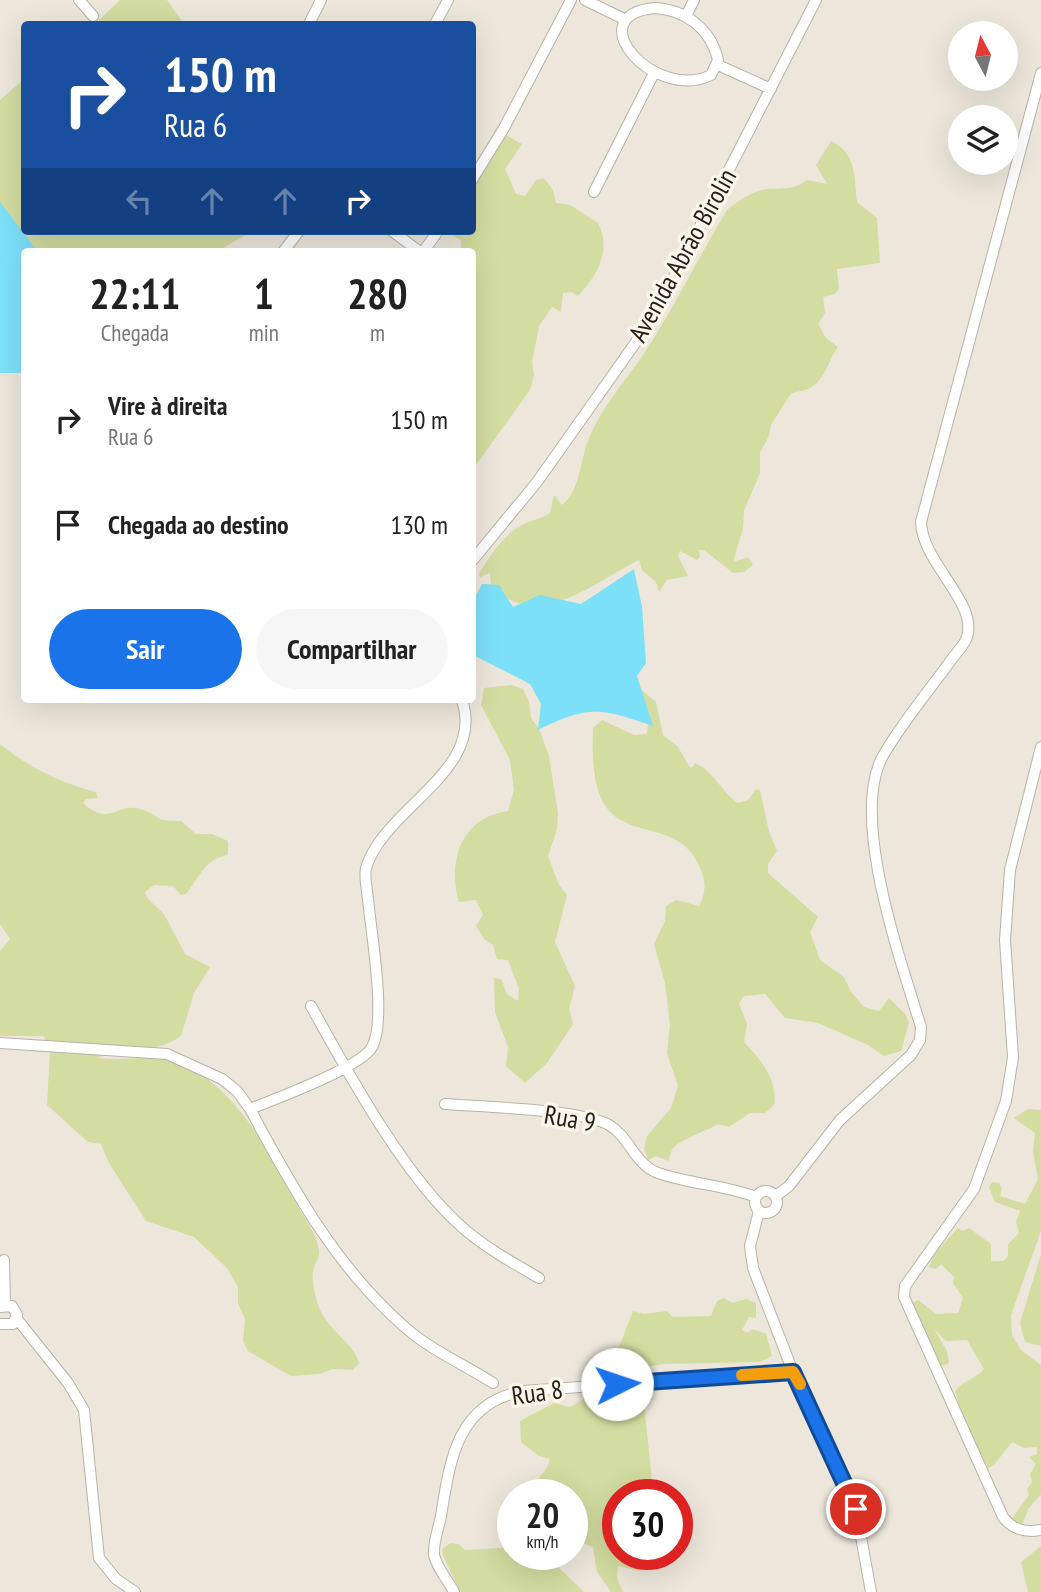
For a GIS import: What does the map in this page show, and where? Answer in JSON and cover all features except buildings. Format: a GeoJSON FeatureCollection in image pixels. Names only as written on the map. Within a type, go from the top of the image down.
{"type":"FeatureCollection","features":[{"type":"Feature","properties":{"kind":"street"},"geometry":{"type":"LineString","coordinates":[[79,0],[93,16]]}},
{"type":"Feature","properties":{"kind":"street"},"geometry":{"type":"LineString","coordinates":[[310,21],[321,0]]}},
{"type":"Feature","properties":{"kind":"street"},"geometry":{"type":"LineString","coordinates":[[436,21],[447,0]]}},
{"type":"Feature","properties":{"kind":"street"},"geometry":{"type":"LineString","coordinates":[[476,174],[504,128],[571,0]]}},
{"type":"Feature","properties":{"kind":"street"},"geometry":{"type":"LineString","coordinates":[[585,0],[624,19]]}},
{"type":"Feature","properties":{"kind":"street"},"geometry":{"type":"LineString","coordinates":[[686,16],[694,0]]}},
{"type":"Feature","properties":{"kind":"street","name":"Avenida Abrão Birolin"},"geometry":{"type":"LineString","coordinates":[[476,556],[537,482],[653,318],[816,0]]}},
{"type":"Feature","properties":{"kind":"street"},"geometry":{"type":"LineString","coordinates":[[718,65],[711,75],[693,80],[669,78],[654,73],[636,58],[627,46],[621,31],[624,19],[634,11],[655,8],[686,16],[709,37],[718,65],[771,89]]}},
{"type":"Feature","properties":{"kind":"street"},"geometry":{"type":"LineString","coordinates":[[594,192],[654,73]]}},
{"type":"Feature","properties":{"kind":"street"},"geometry":{"type":"LineString","coordinates":[[776,1196],[789,1186],[840,1120],[911,1055],[920,1040],[921,1027],[882,895],[876,860],[872,781],[884,753],[967,637],[967,612],[928,555],[921,522],[1041,73]]}},
{"type":"Feature","properties":{"kind":"street"},"geometry":{"type":"LineString","coordinates":[[398,235],[416,248]]}},
{"type":"Feature","properties":{"kind":"street"},"geometry":{"type":"LineString","coordinates":[[252,1114],[345,1067],[371,1050],[378,1027],[365,869],[384,833],[426,792],[458,752],[466,720],[463,703]]}},
{"type":"Feature","properties":{"kind":"street"},"geometry":{"type":"LineString","coordinates":[[1041,747],[1010,870],[1005,940],[1013,1057],[1006,1101],[974,1189],[905,1286],[904,1297],[1003,1517],[1020,1530],[1041,1530]]}},
{"type":"Feature","properties":{"kind":"street"},"geometry":{"type":"LineString","coordinates":[[311,1006],[345,1067],[406,1161],[447,1211],[487,1246],[539,1278]]}},
{"type":"Feature","properties":{"kind":"street"},"geometry":{"type":"LineString","coordinates":[[0,1043],[167,1054],[222,1079],[237,1091],[252,1114],[327,1244],[363,1285],[408,1330],[493,1382]]}},
{"type":"Feature","properties":{"kind":"street","name":"Rua 9"},"geometry":{"type":"LineString","coordinates":[[445,1104],[596,1119],[622,1135],[639,1160],[655,1172],[734,1188],[756,1197]]}},
{"type":"Feature","properties":{"kind":"street"},"geometry":{"type":"LineString","coordinates":[[776,1196],[765,1191],[756,1197],[755,1205],[759,1211],[750,1246],[753,1268],[793,1372],[856,1509],[871,1592]]}},
{"type":"Feature","properties":{"kind":"street"},"geometry":{"type":"LineString","coordinates":[[759,1211],[773,1211],[777,1205],[776,1196]]}},
{"type":"Feature","properties":{"kind":"street"},"geometry":{"type":"LineString","coordinates":[[4,1260],[3,1306],[15,1309],[17,1319],[45,1352],[85,1410],[99,1558],[116,1579],[135,1592]]}},
{"type":"Feature","properties":{"kind":"street"},"geometry":{"type":"LineString","coordinates":[[0,1324],[9,1326],[17,1319]]}},
{"type":"Feature","properties":{"kind":"street","name":"Rua 8"},"geometry":{"type":"LineString","coordinates":[[454,1592],[433,1555],[450,1465],[459,1438],[475,1416],[491,1401],[523,1391],[793,1372]]}},
{"type":"Feature","properties":{"kind":"green space"},"geometry":{"type":"Polygon","coordinates":[[[120,0],[167,0],[182,21],[98,21],[120,0]]]}},
{"type":"Feature","properties":{"kind":"green space"},"geometry":{"type":"Polygon","coordinates":[[[21,82],[21,235],[246,235],[223,248],[21,249],[0,227],[0,100],[21,82]]]}},
{"type":"Feature","properties":{"kind":"green space"},"geometry":{"type":"Polygon","coordinates":[[[495,129],[522,144],[505,169],[516,194],[525,196],[536,180],[544,178],[553,190],[556,203],[570,205],[598,223],[602,233],[603,253],[596,271],[578,296],[571,292],[563,293],[561,312],[552,307],[539,326],[530,390],[476,465],[476,248],[461,248],[461,240],[452,235],[476,235],[476,178],[492,146],[495,129]]]}},
{"type":"Feature","properties":{"kind":"green space"},"geometry":{"type":"Polygon","coordinates":[[[831,141],[846,152],[850,159],[857,202],[877,218],[880,263],[837,269],[839,289],[835,294],[823,297],[825,313],[818,324],[826,338],[838,347],[815,384],[790,395],[771,425],[769,436],[760,453],[760,473],[744,511],[743,529],[733,562],[748,557],[753,565],[744,572],[733,573],[704,550],[699,550],[700,557],[697,560],[680,551],[678,556],[688,576],[667,580],[659,592],[656,582],[642,570],[639,560],[585,590],[547,604],[528,605],[510,600],[491,587],[490,573],[480,577],[479,574],[498,546],[517,528],[550,513],[554,495],[562,505],[573,492],[588,441],[599,418],[643,355],[727,210],[757,191],[793,187],[807,180],[827,184],[816,165],[831,141]]]}},
{"type":"Feature","properties":{"kind":"green space"},"geometry":{"type":"Polygon","coordinates":[[[511,685],[523,689],[529,702],[531,718],[539,729],[549,756],[558,813],[557,829],[548,856],[559,885],[567,895],[555,942],[575,986],[569,1009],[573,1024],[547,1063],[525,1083],[506,1066],[508,1047],[495,1012],[494,978],[501,979],[507,994],[518,1001],[519,989],[508,960],[497,959],[493,945],[484,939],[476,926],[483,915],[476,900],[459,902],[455,872],[461,844],[469,832],[492,815],[508,811],[514,790],[510,760],[481,705],[484,688],[511,685]]]}},
{"type":"Feature","properties":{"kind":"green space"},"geometry":{"type":"Polygon","coordinates":[[[637,686],[656,702],[663,735],[678,747],[689,766],[692,768],[695,763],[702,767],[738,803],[748,800],[756,789],[760,790],[769,832],[777,851],[768,864],[768,873],[818,917],[810,932],[820,960],[844,977],[851,992],[864,1007],[879,1011],[889,998],[906,1015],[909,1023],[901,1051],[884,1056],[868,1045],[818,1023],[785,1018],[765,994],[744,996],[739,1003],[747,1024],[744,1042],[762,1063],[770,1078],[775,1096],[774,1105],[765,1113],[750,1113],[729,1127],[718,1124],[686,1139],[675,1146],[668,1161],[656,1156],[648,1160],[644,1148],[647,1136],[671,1108],[678,1086],[667,1053],[670,1025],[665,983],[654,944],[665,921],[666,906],[676,900],[699,906],[704,884],[701,870],[682,843],[616,817],[601,799],[595,779],[593,728],[602,720],[634,735],[647,734],[649,712],[635,693],[637,686]]]}},
{"type":"Feature","properties":{"kind":"green space"},"geometry":{"type":"Polygon","coordinates":[[[0,744],[45,773],[96,792],[98,798],[86,799],[83,803],[100,814],[140,809],[161,819],[181,821],[196,834],[212,834],[228,841],[228,855],[213,860],[186,894],[181,895],[173,886],[154,885],[145,892],[148,899],[164,914],[185,954],[210,967],[194,993],[181,1036],[147,1049],[115,1052],[98,1058],[155,1058],[173,1061],[212,1083],[246,1118],[273,1159],[318,1244],[319,1254],[313,1274],[316,1298],[325,1319],[356,1355],[359,1363],[353,1370],[333,1369],[319,1374],[291,1376],[248,1351],[243,1341],[245,1319],[238,1303],[238,1287],[227,1268],[194,1237],[146,1221],[109,1163],[101,1144],[88,1142],[47,1105],[50,1052],[44,1036],[0,1036],[0,951],[10,939],[0,924],[0,744]]]}},
{"type":"Feature","properties":{"kind":"green space"},"geometry":{"type":"Polygon","coordinates":[[[1028,1109],[1041,1110],[1041,1231],[1011,1315],[1012,1335],[1021,1350],[1041,1365],[1041,1494],[1028,1509],[1023,1523],[1019,1526],[1011,1520],[1029,1495],[1027,1489],[1032,1482],[1030,1474],[1036,1464],[1029,1457],[1037,1454],[1037,1447],[1024,1448],[1012,1442],[994,1465],[988,1468],[963,1417],[955,1392],[984,1369],[967,1340],[946,1341],[934,1329],[947,1351],[949,1363],[941,1366],[911,1304],[918,1300],[936,1314],[958,1313],[963,1298],[953,1283],[954,1277],[941,1264],[936,1269],[929,1267],[935,1253],[958,1228],[963,1231],[969,1228],[991,1244],[991,1261],[1003,1261],[1008,1256],[1008,1244],[1019,1233],[1016,1222],[1020,1211],[995,1202],[989,1187],[992,1182],[999,1183],[1002,1188],[1000,1196],[1025,1204],[1038,1179],[1033,1152],[1035,1133],[1014,1118],[1028,1109]]]}},
{"type":"Feature","properties":{"kind":"green space"},"geometry":{"type":"Polygon","coordinates":[[[1041,1254],[1041,1346],[1025,1342],[1020,1323],[1041,1254]]]}},
{"type":"Feature","properties":{"kind":"green space"},"geometry":{"type":"Polygon","coordinates":[[[724,1298],[732,1303],[746,1299],[756,1303],[756,1318],[749,1317],[742,1330],[747,1333],[753,1329],[766,1334],[772,1356],[760,1362],[664,1364],[627,1370],[617,1367],[614,1360],[633,1311],[644,1314],[667,1311],[673,1317],[711,1316],[717,1301],[724,1298]]]}},
{"type":"Feature","properties":{"kind":"green space"},"geometry":{"type":"Polygon","coordinates":[[[621,1387],[640,1387],[643,1394],[652,1479],[602,1479],[602,1570],[618,1570],[617,1578],[623,1592],[611,1592],[597,1572],[593,1547],[588,1545],[588,1479],[538,1479],[550,1459],[539,1456],[521,1442],[520,1421],[554,1403],[570,1407],[590,1395],[621,1387]]]}},
{"type":"Feature","properties":{"kind":"green space"},"geometry":{"type":"Polygon","coordinates":[[[451,1543],[458,1544],[465,1550],[497,1548],[497,1570],[561,1570],[584,1592],[460,1592],[442,1553],[443,1548],[451,1543]]]}},
{"type":"Feature","properties":{"kind":"green space"},"geometry":{"type":"Polygon","coordinates":[[[1041,1546],[1041,1592],[1028,1592],[1021,1562],[1041,1546]]]}},
{"type":"Feature","properties":{"kind":"water"},"geometry":{"type":"Polygon","coordinates":[[[0,202],[21,230],[21,235],[25,235],[35,248],[21,248],[21,373],[0,373],[0,202]]]}},
{"type":"Feature","properties":{"kind":"water"},"geometry":{"type":"Polygon","coordinates":[[[634,569],[642,607],[646,663],[637,676],[653,726],[595,712],[570,716],[538,730],[541,704],[530,684],[476,657],[476,595],[482,584],[499,585],[513,607],[540,595],[581,604],[634,569]]]}},
{"type":"Feature","properties":{"kind":"slow traffic"},"geometry":{"type":"LineString","coordinates":[[742,1375],[793,1372],[800,1384]]}},
{"type":"Feature","properties":{"kind":"route"},"geometry":{"type":"LineString","coordinates":[[617,1384],[793,1372],[856,1509]]}}]}
